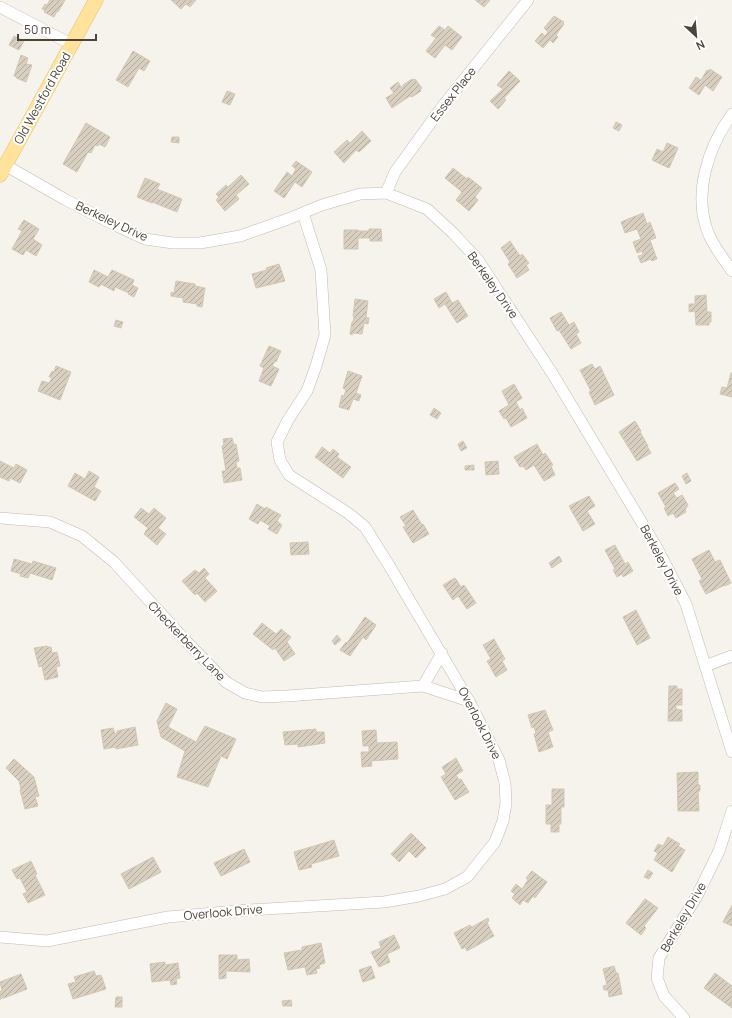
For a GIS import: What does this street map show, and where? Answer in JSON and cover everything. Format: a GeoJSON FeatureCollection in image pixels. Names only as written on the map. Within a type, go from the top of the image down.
{"type":"FeatureCollection","features":[{"type":"Feature","properties":{"kind":"main road","name":"Old Westford Road"},"geometry":{"type":"LineString","coordinates":[[3,170],[96,0]]}},
{"type":"Feature","properties":{"kind":"street","name":"Essex Place"},"geometry":{"type":"LineString","coordinates":[[386,193],[395,172],[442,106],[528,0]]}},
{"type":"Feature","properties":{"kind":"street"},"geometry":{"type":"LineString","coordinates":[[0,7],[71,44]]}},
{"type":"Feature","properties":{"kind":"street"},"geometry":{"type":"LineString","coordinates":[[732,114],[715,140],[708,158],[703,179],[702,198],[704,216],[709,234],[718,251],[732,271]]}},
{"type":"Feature","properties":{"kind":"street","name":"Berkeley Drive"},"geometry":{"type":"LineString","coordinates":[[3,170],[145,239],[173,244],[200,243],[240,236],[322,205],[360,194],[386,193],[426,209],[453,233],[478,260],[552,373],[657,548],[686,604],[732,752]]}},
{"type":"Feature","properties":{"kind":"street","name":"Overlook Drive"},"geometry":{"type":"LineString","coordinates":[[0,937],[47,941],[168,917],[249,910],[384,902],[419,896],[445,889],[467,877],[495,842],[503,821],[506,803],[505,783],[500,760],[442,653],[365,527],[348,512],[289,475],[280,460],[277,442],[288,420],[307,391],[325,335],[321,270],[303,213]]}},
{"type":"Feature","properties":{"kind":"street","name":"Checkerberry Lane"},"geometry":{"type":"LineString","coordinates":[[0,518],[50,522],[82,536],[114,562],[186,641],[226,682],[245,693],[262,696],[287,696],[423,686],[469,701]]}},
{"type":"Feature","properties":{"kind":"street"},"geometry":{"type":"LineString","coordinates":[[423,686],[442,653]]}},
{"type":"Feature","properties":{"kind":"street"},"geometry":{"type":"LineString","coordinates":[[705,666],[732,656]]}},
{"type":"Feature","properties":{"kind":"street","name":"Berkeley Drive"},"geometry":{"type":"LineString","coordinates":[[684,1018],[664,996],[657,978],[660,958],[697,896],[719,851],[732,811]]}},
{"type":"Feature","properties":{"kind":"building"},"geometry":{"type":"Polygon","coordinates":[[[50,0],[65,0],[54,17],[44,12],[45,10],[42,9],[50,0]]]}},
{"type":"Feature","properties":{"kind":"building"},"geometry":{"type":"Polygon","coordinates":[[[171,0],[196,0],[190,7],[186,4],[181,9],[171,0]]]}},
{"type":"Feature","properties":{"kind":"building"},"geometry":{"type":"Polygon","coordinates":[[[475,0],[490,0],[484,7],[475,0]]]}},
{"type":"Feature","properties":{"kind":"building"},"geometry":{"type":"Polygon","coordinates":[[[554,16],[564,22],[564,24],[556,35],[558,37],[553,43],[550,40],[543,48],[535,41],[542,33],[545,36],[548,32],[544,28],[554,16]]]}},
{"type":"Feature","properties":{"kind":"building"},"geometry":{"type":"Polygon","coordinates":[[[439,26],[445,30],[448,26],[462,37],[452,50],[445,45],[435,58],[426,51],[436,38],[431,35],[439,26]]]}},
{"type":"Feature","properties":{"kind":"building"},"geometry":{"type":"Polygon","coordinates":[[[14,36],[24,41],[19,50],[9,45],[14,36]]]}},
{"type":"Feature","properties":{"kind":"building"},"geometry":{"type":"Polygon","coordinates":[[[133,51],[150,61],[144,71],[139,68],[128,87],[116,80],[133,51]]]}},
{"type":"Feature","properties":{"kind":"building"},"geometry":{"type":"Polygon","coordinates":[[[21,55],[28,58],[26,64],[32,65],[26,82],[14,76],[21,55]]]}},
{"type":"Feature","properties":{"kind":"building"},"geometry":{"type":"Polygon","coordinates":[[[710,69],[722,77],[713,91],[705,85],[699,95],[689,88],[696,77],[701,80],[707,70],[709,71],[710,69]]]}},
{"type":"Feature","properties":{"kind":"building"},"geometry":{"type":"Polygon","coordinates":[[[509,71],[520,81],[504,98],[506,100],[498,109],[490,101],[503,89],[497,85],[509,71]]]}},
{"type":"Feature","properties":{"kind":"building"},"geometry":{"type":"Polygon","coordinates":[[[412,79],[415,79],[422,88],[420,89],[421,91],[412,97],[410,96],[392,108],[386,98],[394,93],[390,88],[398,82],[402,88],[403,85],[412,79]]]}},
{"type":"Feature","properties":{"kind":"building"},"geometry":{"type":"Polygon","coordinates":[[[227,91],[235,94],[230,105],[222,102],[227,91]]]}},
{"type":"Feature","properties":{"kind":"building"},"geometry":{"type":"Polygon","coordinates":[[[616,122],[622,125],[619,131],[613,128],[616,122]]]}},
{"type":"Feature","properties":{"kind":"building"},"geometry":{"type":"Polygon","coordinates":[[[86,123],[110,137],[105,147],[99,144],[98,146],[95,145],[91,153],[88,152],[77,172],[63,164],[86,123]]]}},
{"type":"Feature","properties":{"kind":"building"},"geometry":{"type":"Polygon","coordinates":[[[362,131],[371,141],[359,152],[356,150],[344,163],[334,152],[347,140],[350,143],[362,131]]]}},
{"type":"Feature","properties":{"kind":"building"},"geometry":{"type":"Polygon","coordinates":[[[172,137],[179,137],[179,143],[171,142],[172,137]]]}},
{"type":"Feature","properties":{"kind":"building"},"geometry":{"type":"Polygon","coordinates":[[[667,143],[678,148],[669,168],[652,160],[657,149],[663,152],[667,143]]]}},
{"type":"Feature","properties":{"kind":"building"},"geometry":{"type":"Polygon","coordinates":[[[296,161],[312,172],[302,187],[295,182],[284,198],[274,191],[287,172],[292,176],[296,169],[292,166],[296,161]]]}},
{"type":"Feature","properties":{"kind":"building"},"geometry":{"type":"Polygon","coordinates":[[[453,168],[482,188],[475,197],[478,200],[469,211],[456,200],[462,192],[445,178],[453,168]]]}},
{"type":"Feature","properties":{"kind":"building"},"geometry":{"type":"Polygon","coordinates":[[[241,175],[249,184],[236,195],[239,199],[225,211],[216,200],[219,197],[216,194],[226,185],[228,187],[241,175]]]}},
{"type":"Feature","properties":{"kind":"building"},"geometry":{"type":"Polygon","coordinates":[[[145,178],[160,184],[157,189],[182,199],[177,212],[137,197],[145,178]]]}},
{"type":"Feature","properties":{"kind":"building"},"geometry":{"type":"Polygon","coordinates":[[[643,213],[647,224],[650,222],[656,238],[650,240],[657,259],[652,261],[651,259],[641,263],[638,256],[643,255],[642,251],[637,253],[633,242],[641,239],[637,229],[625,233],[621,222],[643,213]]]}},
{"type":"Feature","properties":{"kind":"building"},"geometry":{"type":"Polygon","coordinates":[[[24,220],[39,229],[33,239],[42,245],[36,256],[26,250],[23,255],[12,249],[22,231],[18,229],[24,220]]]}},
{"type":"Feature","properties":{"kind":"building"},"geometry":{"type":"Polygon","coordinates":[[[369,229],[381,229],[382,241],[370,241],[370,238],[358,238],[358,249],[344,249],[344,230],[369,231],[369,229]]]}},
{"type":"Feature","properties":{"kind":"building"},"geometry":{"type":"Polygon","coordinates":[[[510,241],[520,256],[522,254],[529,263],[526,265],[529,270],[517,278],[508,264],[510,262],[501,248],[510,241]]]}},
{"type":"Feature","properties":{"kind":"building"},"geometry":{"type":"Polygon","coordinates":[[[279,264],[285,281],[256,288],[252,274],[267,270],[266,268],[279,264]]]}},
{"type":"Feature","properties":{"kind":"building"},"geometry":{"type":"Polygon","coordinates":[[[94,270],[108,277],[112,270],[134,280],[132,285],[138,288],[134,297],[128,294],[129,293],[115,287],[114,291],[101,284],[99,287],[89,282],[94,270]]]}},
{"type":"Feature","properties":{"kind":"building"},"geometry":{"type":"Polygon","coordinates":[[[176,281],[195,284],[195,286],[205,288],[202,307],[197,306],[197,304],[183,302],[183,298],[171,296],[171,292],[174,293],[176,281]]]}},
{"type":"Feature","properties":{"kind":"building"},"geometry":{"type":"Polygon","coordinates":[[[446,292],[452,303],[458,300],[468,316],[457,323],[445,304],[439,308],[434,299],[446,292]]]}},
{"type":"Feature","properties":{"kind":"building"},"geometry":{"type":"Polygon","coordinates":[[[706,295],[707,312],[711,312],[711,322],[709,322],[709,325],[696,325],[695,311],[689,312],[689,304],[695,304],[695,296],[706,295]]]}},
{"type":"Feature","properties":{"kind":"building"},"geometry":{"type":"Polygon","coordinates":[[[355,299],[368,301],[366,317],[369,318],[368,324],[364,323],[362,334],[353,333],[352,335],[350,334],[354,317],[355,299]]]}},
{"type":"Feature","properties":{"kind":"building"},"geometry":{"type":"Polygon","coordinates":[[[561,312],[569,325],[574,322],[579,332],[576,334],[581,343],[571,349],[559,330],[557,331],[550,318],[561,312]]]}},
{"type":"Feature","properties":{"kind":"building"},"geometry":{"type":"Polygon","coordinates":[[[116,320],[123,322],[121,328],[114,326],[116,320]]]}},
{"type":"Feature","properties":{"kind":"building"},"geometry":{"type":"Polygon","coordinates":[[[269,346],[281,351],[276,362],[275,361],[272,366],[279,369],[271,386],[259,381],[264,368],[260,366],[269,346]]]}},
{"type":"Feature","properties":{"kind":"building"},"geometry":{"type":"Polygon","coordinates":[[[592,364],[595,369],[600,366],[614,395],[595,405],[589,392],[591,391],[580,370],[592,364]]]}},
{"type":"Feature","properties":{"kind":"building"},"geometry":{"type":"Polygon","coordinates":[[[56,366],[71,372],[60,400],[38,391],[42,381],[49,383],[52,378],[49,377],[52,371],[54,372],[56,366]]]}},
{"type":"Feature","properties":{"kind":"building"},"geometry":{"type":"Polygon","coordinates":[[[348,371],[362,376],[356,393],[361,395],[359,401],[353,399],[349,410],[339,407],[342,395],[344,396],[346,390],[343,388],[348,371]]]}},
{"type":"Feature","properties":{"kind":"building"},"geometry":{"type":"Polygon","coordinates":[[[731,373],[732,397],[720,394],[722,387],[727,388],[731,373]]]}},
{"type":"Feature","properties":{"kind":"building"},"geometry":{"type":"Polygon","coordinates":[[[514,384],[522,398],[516,402],[520,410],[522,408],[527,418],[511,427],[506,418],[504,419],[499,411],[509,405],[502,391],[514,384]]]}},
{"type":"Feature","properties":{"kind":"building"},"geometry":{"type":"Polygon","coordinates":[[[434,408],[441,413],[437,419],[430,415],[434,408]]]}},
{"type":"Feature","properties":{"kind":"building"},"geometry":{"type":"Polygon","coordinates":[[[635,421],[651,453],[637,461],[619,432],[635,421]]]}},
{"type":"Feature","properties":{"kind":"building"},"geometry":{"type":"Polygon","coordinates":[[[232,438],[234,445],[236,444],[239,461],[236,462],[237,468],[240,468],[242,480],[224,483],[222,471],[226,471],[222,446],[224,445],[223,439],[232,438]]]}},
{"type":"Feature","properties":{"kind":"building"},"geometry":{"type":"Polygon","coordinates":[[[463,441],[467,448],[461,451],[458,444],[463,441]]]}},
{"type":"Feature","properties":{"kind":"building"},"geometry":{"type":"Polygon","coordinates":[[[537,444],[543,455],[545,453],[553,465],[551,466],[555,475],[544,481],[534,465],[526,470],[523,466],[520,467],[514,457],[537,444]]]}},
{"type":"Feature","properties":{"kind":"building"},"geometry":{"type":"Polygon","coordinates":[[[322,447],[330,453],[333,449],[339,454],[337,457],[351,467],[343,478],[315,457],[322,447]]]}},
{"type":"Feature","properties":{"kind":"building"},"geometry":{"type":"Polygon","coordinates":[[[0,461],[14,468],[16,464],[27,470],[20,483],[10,478],[9,481],[0,477],[0,461]]]}},
{"type":"Feature","properties":{"kind":"building"},"geometry":{"type":"Polygon","coordinates":[[[498,461],[499,474],[486,475],[485,462],[498,461]]]}},
{"type":"Feature","properties":{"kind":"building"},"geometry":{"type":"Polygon","coordinates":[[[474,465],[474,470],[465,470],[465,466],[474,465]]]}},
{"type":"Feature","properties":{"kind":"building"},"geometry":{"type":"Polygon","coordinates":[[[89,471],[99,477],[94,487],[101,491],[95,501],[68,486],[75,473],[85,479],[89,471]]]}},
{"type":"Feature","properties":{"kind":"building"},"geometry":{"type":"Polygon","coordinates":[[[687,473],[691,481],[686,484],[682,476],[687,473]]]}},
{"type":"Feature","properties":{"kind":"building"},"geometry":{"type":"Polygon","coordinates":[[[675,483],[679,489],[673,493],[677,498],[682,495],[688,505],[685,510],[686,512],[676,518],[673,513],[668,516],[664,508],[666,507],[658,493],[675,483]]]}},
{"type":"Feature","properties":{"kind":"building"},"geometry":{"type":"Polygon","coordinates":[[[589,496],[595,506],[587,511],[595,524],[583,531],[569,506],[589,496]]]}},
{"type":"Feature","properties":{"kind":"building"},"geometry":{"type":"Polygon","coordinates":[[[257,504],[265,509],[266,507],[281,515],[277,521],[282,525],[277,534],[268,529],[270,526],[260,520],[258,524],[249,519],[257,504]]]}},
{"type":"Feature","properties":{"kind":"building"},"geometry":{"type":"Polygon","coordinates":[[[141,508],[149,514],[154,508],[166,518],[158,528],[166,534],[157,545],[144,534],[148,528],[134,517],[141,508]]]}},
{"type":"Feature","properties":{"kind":"building"},"geometry":{"type":"Polygon","coordinates":[[[413,510],[429,534],[413,543],[403,527],[406,526],[400,517],[413,510]]]}},
{"type":"Feature","properties":{"kind":"building"},"geometry":{"type":"Polygon","coordinates":[[[308,542],[309,554],[291,555],[290,543],[308,542]]]}},
{"type":"Feature","properties":{"kind":"building"},"geometry":{"type":"Polygon","coordinates":[[[615,545],[625,564],[628,562],[633,571],[623,577],[622,574],[617,577],[613,570],[615,569],[605,550],[615,545]]]}},
{"type":"Feature","properties":{"kind":"building"},"geometry":{"type":"Polygon","coordinates":[[[709,550],[715,562],[720,560],[731,583],[706,594],[699,581],[702,579],[692,559],[709,550]]]}},
{"type":"Feature","properties":{"kind":"building"},"geometry":{"type":"Polygon","coordinates":[[[559,556],[562,561],[552,568],[549,563],[559,556]]]}},
{"type":"Feature","properties":{"kind":"building"},"geometry":{"type":"Polygon","coordinates":[[[14,559],[32,564],[33,561],[56,568],[52,580],[30,573],[28,578],[20,576],[21,574],[11,571],[14,559]]]}},
{"type":"Feature","properties":{"kind":"building"},"geometry":{"type":"Polygon","coordinates":[[[204,568],[209,574],[205,578],[217,591],[205,602],[197,593],[195,595],[182,581],[195,570],[199,573],[204,568]]]}},
{"type":"Feature","properties":{"kind":"building"},"geometry":{"type":"Polygon","coordinates":[[[455,578],[461,587],[464,585],[476,603],[467,609],[458,596],[453,600],[443,585],[455,578]]]}},
{"type":"Feature","properties":{"kind":"building"},"geometry":{"type":"Polygon","coordinates":[[[636,610],[650,638],[637,645],[623,617],[636,610]]]}},
{"type":"Feature","properties":{"kind":"building"},"geometry":{"type":"Polygon","coordinates":[[[365,617],[376,625],[366,640],[363,637],[350,656],[340,650],[346,642],[347,643],[365,617]]]}},
{"type":"Feature","properties":{"kind":"building"},"geometry":{"type":"Polygon","coordinates":[[[262,623],[276,634],[281,629],[291,637],[287,642],[295,654],[284,661],[275,648],[273,650],[253,634],[262,623]]]}},
{"type":"Feature","properties":{"kind":"building"},"geometry":{"type":"Polygon","coordinates":[[[337,635],[341,640],[335,645],[332,641],[337,635]]]}},
{"type":"Feature","properties":{"kind":"building"},"geometry":{"type":"Polygon","coordinates":[[[494,639],[505,659],[502,661],[507,670],[496,677],[487,661],[491,659],[483,645],[494,639]]]}},
{"type":"Feature","properties":{"kind":"building"},"geometry":{"type":"Polygon","coordinates":[[[47,646],[51,647],[52,653],[57,652],[60,666],[56,667],[58,677],[45,680],[42,666],[39,667],[34,648],[47,646]]]}},
{"type":"Feature","properties":{"kind":"building"},"geometry":{"type":"Polygon","coordinates":[[[669,686],[677,686],[677,689],[682,689],[682,705],[676,705],[676,709],[682,710],[682,721],[668,721],[669,686]]]}},
{"type":"Feature","properties":{"kind":"building"},"geometry":{"type":"Polygon","coordinates":[[[166,703],[177,709],[168,727],[196,742],[205,726],[236,739],[227,759],[221,756],[208,787],[177,777],[185,751],[161,737],[157,721],[166,703]]]}},
{"type":"Feature","properties":{"kind":"building"},"geometry":{"type":"Polygon","coordinates":[[[545,710],[553,730],[548,732],[553,747],[539,752],[534,734],[536,733],[534,727],[532,728],[528,715],[545,710]]]}},
{"type":"Feature","properties":{"kind":"building"},"geometry":{"type":"Polygon","coordinates":[[[135,727],[138,745],[116,749],[116,747],[104,749],[101,730],[113,728],[115,734],[117,731],[135,727]]]}},
{"type":"Feature","properties":{"kind":"building"},"geometry":{"type":"Polygon","coordinates":[[[316,729],[316,732],[324,732],[325,743],[298,747],[298,744],[285,745],[283,732],[316,729]]]}},
{"type":"Feature","properties":{"kind":"building"},"geometry":{"type":"Polygon","coordinates":[[[376,730],[377,743],[397,742],[398,759],[371,761],[372,766],[362,767],[361,752],[369,752],[369,746],[363,746],[362,731],[376,730]]]}},
{"type":"Feature","properties":{"kind":"building"},"geometry":{"type":"Polygon","coordinates":[[[456,758],[463,771],[456,775],[459,780],[461,779],[469,792],[455,800],[441,777],[446,774],[442,767],[456,758]]]}},
{"type":"Feature","properties":{"kind":"building"},"geometry":{"type":"Polygon","coordinates":[[[14,759],[34,777],[39,796],[35,797],[38,806],[25,809],[19,781],[6,768],[14,759]]]}},
{"type":"Feature","properties":{"kind":"building"},"geometry":{"type":"Polygon","coordinates":[[[698,772],[698,785],[700,785],[700,791],[698,791],[699,811],[678,811],[677,773],[698,772]]]}},
{"type":"Feature","properties":{"kind":"building"},"geometry":{"type":"Polygon","coordinates":[[[552,789],[564,789],[564,807],[561,807],[561,824],[559,824],[559,832],[551,832],[551,824],[546,824],[546,805],[552,805],[552,789]]]}},
{"type":"Feature","properties":{"kind":"building"},"geometry":{"type":"Polygon","coordinates":[[[411,833],[426,848],[416,858],[409,851],[399,862],[391,854],[411,833]]]}},
{"type":"Feature","properties":{"kind":"building"},"geometry":{"type":"Polygon","coordinates":[[[668,837],[680,844],[678,846],[685,850],[672,872],[654,860],[658,853],[654,851],[658,844],[663,846],[668,837]]]}},
{"type":"Feature","properties":{"kind":"building"},"geometry":{"type":"Polygon","coordinates":[[[334,840],[339,856],[311,864],[312,867],[299,870],[294,852],[334,840]]]}},
{"type":"Feature","properties":{"kind":"building"},"geometry":{"type":"Polygon","coordinates":[[[244,849],[250,862],[221,876],[214,863],[244,849]]]}},
{"type":"Feature","properties":{"kind":"building"},"geometry":{"type":"Polygon","coordinates":[[[153,857],[161,872],[129,889],[121,874],[153,857]]]}},
{"type":"Feature","properties":{"kind":"building"},"geometry":{"type":"Polygon","coordinates":[[[31,861],[37,874],[35,875],[45,895],[28,903],[23,894],[27,892],[20,878],[17,879],[12,870],[31,861]]]}},
{"type":"Feature","properties":{"kind":"building"},"geometry":{"type":"Polygon","coordinates":[[[648,870],[653,873],[649,879],[644,877],[648,870]]]}},
{"type":"Feature","properties":{"kind":"building"},"geometry":{"type":"Polygon","coordinates":[[[532,871],[547,882],[535,898],[533,896],[528,903],[523,900],[520,905],[512,898],[515,894],[511,891],[516,884],[522,889],[528,880],[526,878],[532,871]]]}},
{"type":"Feature","properties":{"kind":"building"},"geometry":{"type":"Polygon","coordinates":[[[645,899],[658,908],[644,926],[646,928],[641,935],[626,923],[645,899]]]}},
{"type":"Feature","properties":{"kind":"building"},"geometry":{"type":"Polygon","coordinates":[[[732,905],[732,926],[723,922],[732,905]]]}},
{"type":"Feature","properties":{"kind":"building"},"geometry":{"type":"Polygon","coordinates":[[[488,918],[489,921],[487,923],[494,936],[467,951],[465,947],[462,949],[454,933],[470,925],[472,927],[488,918]]]}},
{"type":"Feature","properties":{"kind":"building"},"geometry":{"type":"Polygon","coordinates":[[[394,935],[400,948],[387,954],[390,962],[379,967],[371,952],[381,948],[379,942],[394,935]]]}},
{"type":"Feature","properties":{"kind":"building"},"geometry":{"type":"Polygon","coordinates":[[[321,943],[325,963],[319,965],[320,968],[316,969],[317,973],[307,975],[305,967],[288,970],[284,953],[302,950],[302,947],[321,943]]]}},
{"type":"Feature","properties":{"kind":"building"},"geometry":{"type":"Polygon","coordinates":[[[219,955],[237,955],[237,960],[249,959],[250,972],[226,971],[226,978],[219,979],[219,955]]]}},
{"type":"Feature","properties":{"kind":"building"},"geometry":{"type":"Polygon","coordinates":[[[165,962],[165,965],[178,963],[180,978],[176,979],[177,984],[171,985],[170,980],[152,982],[150,964],[165,962]]]}},
{"type":"Feature","properties":{"kind":"building"},"geometry":{"type":"Polygon","coordinates":[[[371,966],[375,978],[363,982],[359,970],[371,966]]]}},
{"type":"Feature","properties":{"kind":"building"},"geometry":{"type":"Polygon","coordinates":[[[614,966],[616,973],[618,973],[622,994],[609,997],[608,990],[604,990],[603,986],[607,985],[603,969],[614,966]]]}},
{"type":"Feature","properties":{"kind":"building"},"geometry":{"type":"Polygon","coordinates":[[[94,971],[96,976],[101,975],[106,989],[73,999],[68,984],[76,982],[74,977],[94,971]]]}},
{"type":"Feature","properties":{"kind":"building"},"geometry":{"type":"Polygon","coordinates":[[[715,973],[732,986],[732,1008],[704,988],[715,973]]]}},
{"type":"Feature","properties":{"kind":"building"},"geometry":{"type":"Polygon","coordinates":[[[21,974],[27,989],[1,998],[0,1000],[0,991],[2,991],[0,982],[21,974]]]}},
{"type":"Feature","properties":{"kind":"building"},"geometry":{"type":"Polygon","coordinates":[[[116,997],[122,997],[122,1007],[115,1007],[116,997]]]}},
{"type":"Feature","properties":{"kind":"building"},"geometry":{"type":"Polygon","coordinates":[[[291,1000],[292,1006],[283,1006],[282,1001],[291,1000]]]}}]}
